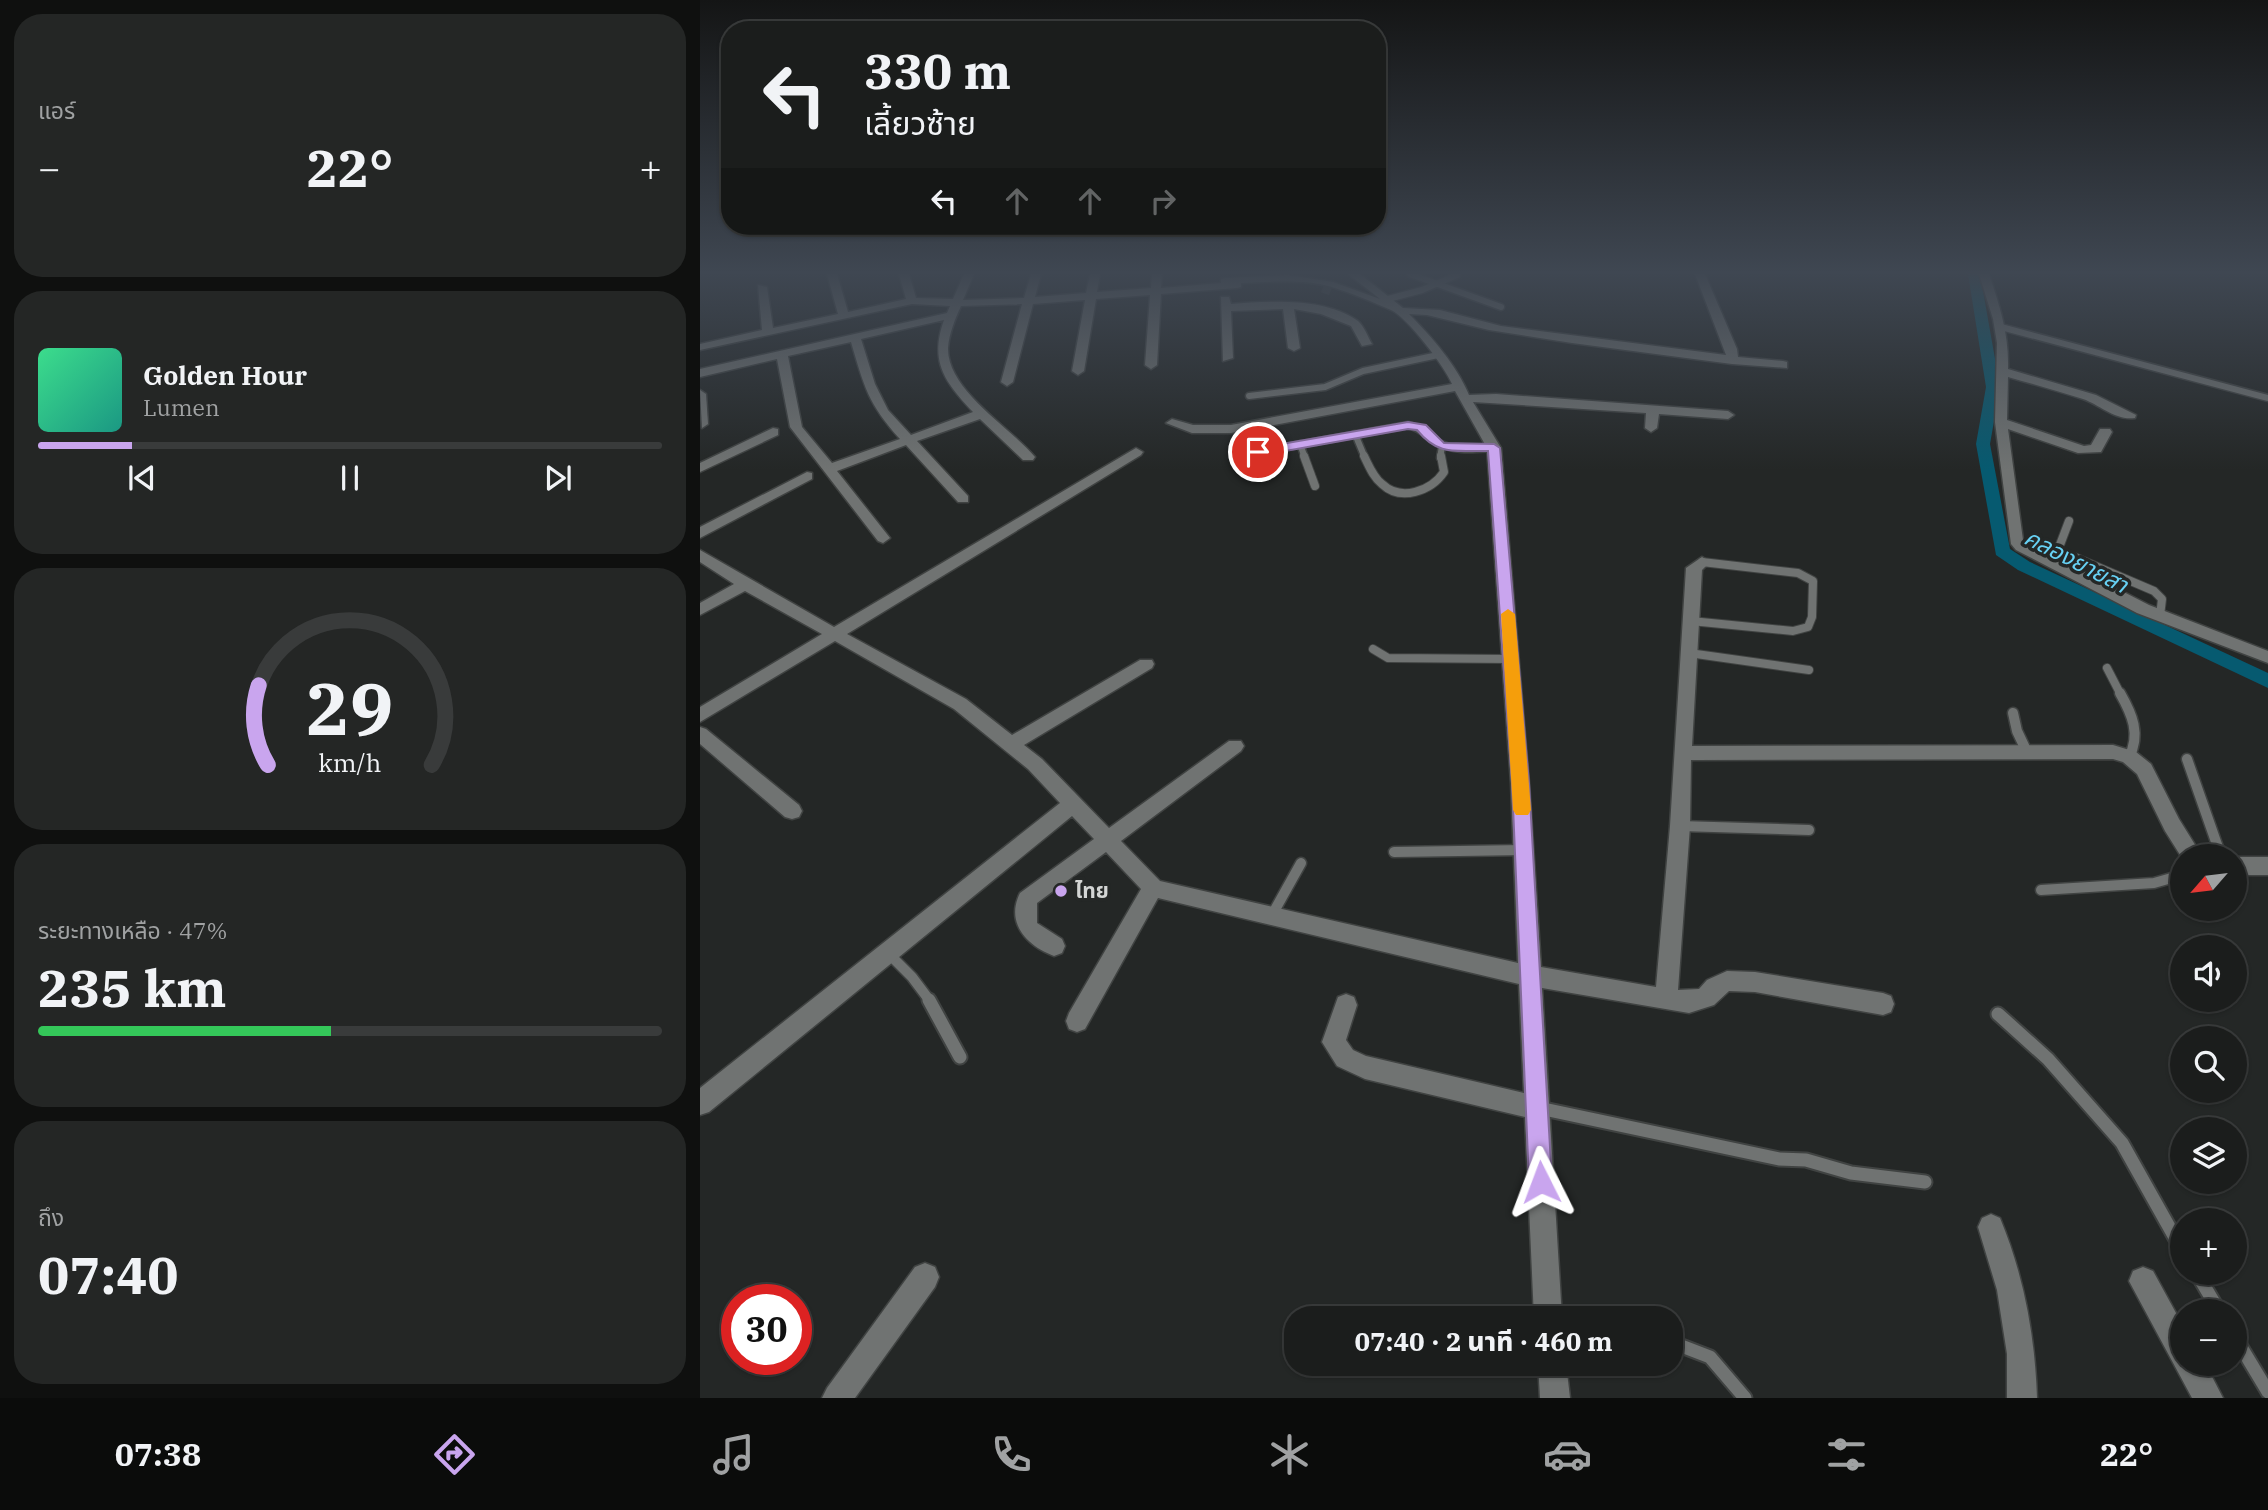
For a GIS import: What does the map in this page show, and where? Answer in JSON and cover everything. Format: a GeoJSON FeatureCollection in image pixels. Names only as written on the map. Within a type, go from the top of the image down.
{"type":"FeatureCollection","features":[{"type":"Feature","properties":{"kind":"street"},"geometry":{"type":"LineString","coordinates":[[700,347],[735,339]]}},
{"type":"Feature","properties":{"kind":"street"},"geometry":{"type":"LineString","coordinates":[[700,373],[845,339]]}},
{"type":"Feature","properties":{"kind":"street"},"geometry":{"type":"LineString","coordinates":[[856,339],[874,399],[963,499]]}},
{"type":"Feature","properties":{"kind":"street"},"geometry":{"type":"LineString","coordinates":[[944,339],[943,363],[954,384],[1028,457]]}},
{"type":"Feature","properties":{"kind":"street"},"geometry":{"type":"LineString","coordinates":[[1007,382],[1019,339]]}},
{"type":"Feature","properties":{"kind":"street"},"geometry":{"type":"LineString","coordinates":[[1078,371],[1083,339]]}},
{"type":"Feature","properties":{"kind":"street"},"geometry":{"type":"LineString","coordinates":[[1151,365],[1153,339]]}},
{"type":"Feature","properties":{"kind":"street"},"geometry":{"type":"LineString","coordinates":[[1227,339],[1227,358]]}},
{"type":"Feature","properties":{"kind":"street"},"geometry":{"type":"LineString","coordinates":[[1293,339],[1294,348]]}},
{"type":"Feature","properties":{"kind":"street"},"geometry":{"type":"LineString","coordinates":[[1364,339],[1366,344]]}},
{"type":"Feature","properties":{"kind":"street"},"geometry":{"type":"LineString","coordinates":[[1424,339],[1463,392],[1486,428],[1494,448],[1512,659],[1524,850],[1547,1306]]}},
{"type":"Feature","properties":{"kind":"street"},"geometry":{"type":"LineString","coordinates":[[1575,339],[1783,365]]}},
{"type":"Feature","properties":{"kind":"street"},"geometry":{"type":"LineString","coordinates":[[1727,339],[1732,360]]}},
{"type":"Feature","properties":{"kind":"street"},"geometry":{"type":"LineString","coordinates":[[2002,339],[2001,422],[2016,541],[2021,547],[2114,596],[2268,657]]}},
{"type":"Feature","properties":{"kind":"street"},"geometry":{"type":"LineString","coordinates":[[782,353],[796,427],[883,538]]}},
{"type":"Feature","properties":{"kind":"street"},"geometry":{"type":"LineString","coordinates":[[2002,371],[2092,398],[2130,415]]}},
{"type":"Feature","properties":{"kind":"street"},"geometry":{"type":"LineString","coordinates":[[1172,423],[1192,429],[1231,429],[1463,392],[1496,398],[1728,415]]}},
{"type":"Feature","properties":{"kind":"street"},"geometry":{"type":"LineString","coordinates":[[700,394],[702,424]]}},
{"type":"Feature","properties":{"kind":"street"},"geometry":{"type":"LineString","coordinates":[[1651,428],[1653,410]]}},
{"type":"Feature","properties":{"kind":"street"},"geometry":{"type":"LineString","coordinates":[[829,469],[984,412]]}},
{"type":"Feature","properties":{"kind":"street"},"geometry":{"type":"LineString","coordinates":[[2001,422],[2083,450],[2096,449],[2105,432]]}},
{"type":"Feature","properties":{"kind":"street"},"geometry":{"type":"LineString","coordinates":[[700,468],[773,432]]}},
{"type":"Feature","properties":{"kind":"street"},"geometry":{"type":"LineString","coordinates":[[700,715],[1136,452]]}},
{"type":"Feature","properties":{"kind":"street"},"geometry":{"type":"LineString","coordinates":[[700,533],[807,476]]}},
{"type":"Feature","properties":{"kind":"street"},"geometry":{"type":"LineString","coordinates":[[700,555],[745,584],[960,704],[1012,744],[1153,887],[1170,894],[1272,915],[1531,976],[1666,999],[1689,1002],[1706,998],[1715,987],[1727,981],[1755,982],[1883,1004]]}},
{"type":"Feature","properties":{"kind":"street"},"geometry":{"type":"LineString","coordinates":[[1666,999],[1680,826],[1694,568],[1702,562]]}},
{"type":"Feature","properties":{"kind":"street"},"geometry":{"type":"LineString","coordinates":[[700,610],[745,584]]}},
{"type":"Feature","properties":{"kind":"street"},"geometry":{"type":"LineString","coordinates":[[1012,744],[1146,664]]}},
{"type":"Feature","properties":{"kind":"street"},"geometry":{"type":"LineString","coordinates":[[700,734],[792,811]]}},
{"type":"Feature","properties":{"kind":"street"},"geometry":{"type":"LineString","coordinates":[[1054,947],[1030,932],[1024,920],[1027,899],[1235,746]]}},
{"type":"Feature","properties":{"kind":"street"},"geometry":{"type":"LineString","coordinates":[[1682,753],[2026,750],[2113,752],[2129,757],[2144,769],[2184,844]]}},
{"type":"Feature","properties":{"kind":"street"},"geometry":{"type":"LineString","coordinates":[[700,1103],[1073,804]]}},
{"type":"Feature","properties":{"kind":"street"},"geometry":{"type":"LineString","coordinates":[[2247,866],[2268,866]]}},
{"type":"Feature","properties":{"kind":"street"},"geometry":{"type":"LineString","coordinates":[[1077,1021],[1153,887]]}},
{"type":"Feature","properties":{"kind":"street"},"geometry":{"type":"LineString","coordinates":[[1346,1004],[1334,1042],[1345,1058],[1365,1067],[1537,1108]]}},
{"type":"Feature","properties":{"kind":"street"},"geometry":{"type":"LineString","coordinates":[[1991,1227],[2011,1290],[2021,1354],[2022,1398]]}},
{"type":"Feature","properties":{"kind":"street"},"geometry":{"type":"LineString","coordinates":[[837,1398],[925,1277]]}},
{"type":"Feature","properties":{"kind":"street"},"geometry":{"type":"LineString","coordinates":[[2143,1280],[2170,1329]]}},
{"type":"Feature","properties":{"kind":"street"},"geometry":{"type":"LineString","coordinates":[[1553,1376],[1555,1398]]}},
{"type":"Feature","properties":{"kind":"street"},"geometry":{"type":"LineString","coordinates":[[2196,1376],[2208,1398]]}},
{"type":"Feature","properties":{"kind":"lane"},"geometry":{"type":"LineString","coordinates":[[2047,339],[2268,398]]}},
{"type":"Feature","properties":{"kind":"lane"},"geometry":{"type":"LineString","coordinates":[[1249,396],[1325,387],[1363,371],[1438,355]]}},
{"type":"Feature","properties":{"kind":"lane"},"geometry":{"type":"LineString","coordinates":[[1236,456],[1355,434],[1417,426],[1441,446],[1494,448]]}},
{"type":"Feature","properties":{"kind":"lane"},"geometry":{"type":"LineString","coordinates":[[1355,434],[1379,485],[1390,492],[1407,494],[1422,491],[1442,477],[1444,472],[1440,461],[1441,446]]}},
{"type":"Feature","properties":{"kind":"lane"},"geometry":{"type":"LineString","coordinates":[[1300,444],[1315,486]]}},
{"type":"Feature","properties":{"kind":"lane"},"geometry":{"type":"LineString","coordinates":[[2069,521],[2058,550],[2154,592],[2162,599],[2160,616]]}},
{"type":"Feature","properties":{"kind":"lane"},"geometry":{"type":"LineString","coordinates":[[1691,621],[1793,631],[1808,627],[1812,617],[1813,581],[1808,577],[1798,573],[1702,562]]}},
{"type":"Feature","properties":{"kind":"lane"},"geometry":{"type":"LineString","coordinates":[[1373,649],[1388,658],[1512,659]]}},
{"type":"Feature","properties":{"kind":"lane"},"geometry":{"type":"LineString","coordinates":[[1689,653],[1808,670]]}},
{"type":"Feature","properties":{"kind":"lane"},"geometry":{"type":"LineString","coordinates":[[2107,668],[2137,733],[2134,751],[2129,757]]}},
{"type":"Feature","properties":{"kind":"lane"},"geometry":{"type":"LineString","coordinates":[[2013,713],[2026,750]]}},
{"type":"Feature","properties":{"kind":"lane"},"geometry":{"type":"LineString","coordinates":[[2187,760],[2217,844]]}},
{"type":"Feature","properties":{"kind":"lane"},"geometry":{"type":"LineString","coordinates":[[1680,826],[1809,830]]}},
{"type":"Feature","properties":{"kind":"lane"},"geometry":{"type":"LineString","coordinates":[[1394,852],[1524,850]]}},
{"type":"Feature","properties":{"kind":"lane"},"geometry":{"type":"LineString","coordinates":[[1272,915],[1301,863]]}},
{"type":"Feature","properties":{"kind":"lane"},"geometry":{"type":"LineString","coordinates":[[2041,890],[2154,883],[2170,878]]}},
{"type":"Feature","properties":{"kind":"lane"},"geometry":{"type":"LineString","coordinates":[[887,953],[912,974],[922,987],[960,1057]]}},
{"type":"Feature","properties":{"kind":"lane"},"geometry":{"type":"LineString","coordinates":[[1998,1014],[2048,1059],[2122,1143],[2170,1229]]}},
{"type":"Feature","properties":{"kind":"lane"},"geometry":{"type":"LineString","coordinates":[[1537,1108],[1779,1159],[1806,1160],[1851,1173],[1925,1182]]}},
{"type":"Feature","properties":{"kind":"lane"},"geometry":{"type":"LineString","coordinates":[[1683,1347],[1710,1357],[1745,1398]]}},
{"type":"Feature","properties":{"kind":"lane"},"geometry":{"type":"LineString","coordinates":[[2247,1357],[2268,1392]]}},
{"type":"Feature","properties":{"kind":"waterway","name":"คลองยายสา"},"geometry":{"type":"LineString","coordinates":[[1985,339],[1993,387],[1983,444],[2002,551],[2024,566],[2268,681]]}},
{"type":"Feature","properties":{"kind":"slow traffic"},"geometry":{"type":"LineString","coordinates":[[1508,614],[1522,810]]}},
{"type":"Feature","properties":{"kind":"place","name":"ไทย"},"geometry":{"type":"Point","coordinates":[1061,891]}},
{"type":"Feature","properties":{"kind":"route"},"geometry":{"type":"LineString","coordinates":[[1258,452],[1408,425],[1421,428],[1433,442],[1441,446],[1494,448],[1521,783],[1541,1182]]}}]}
